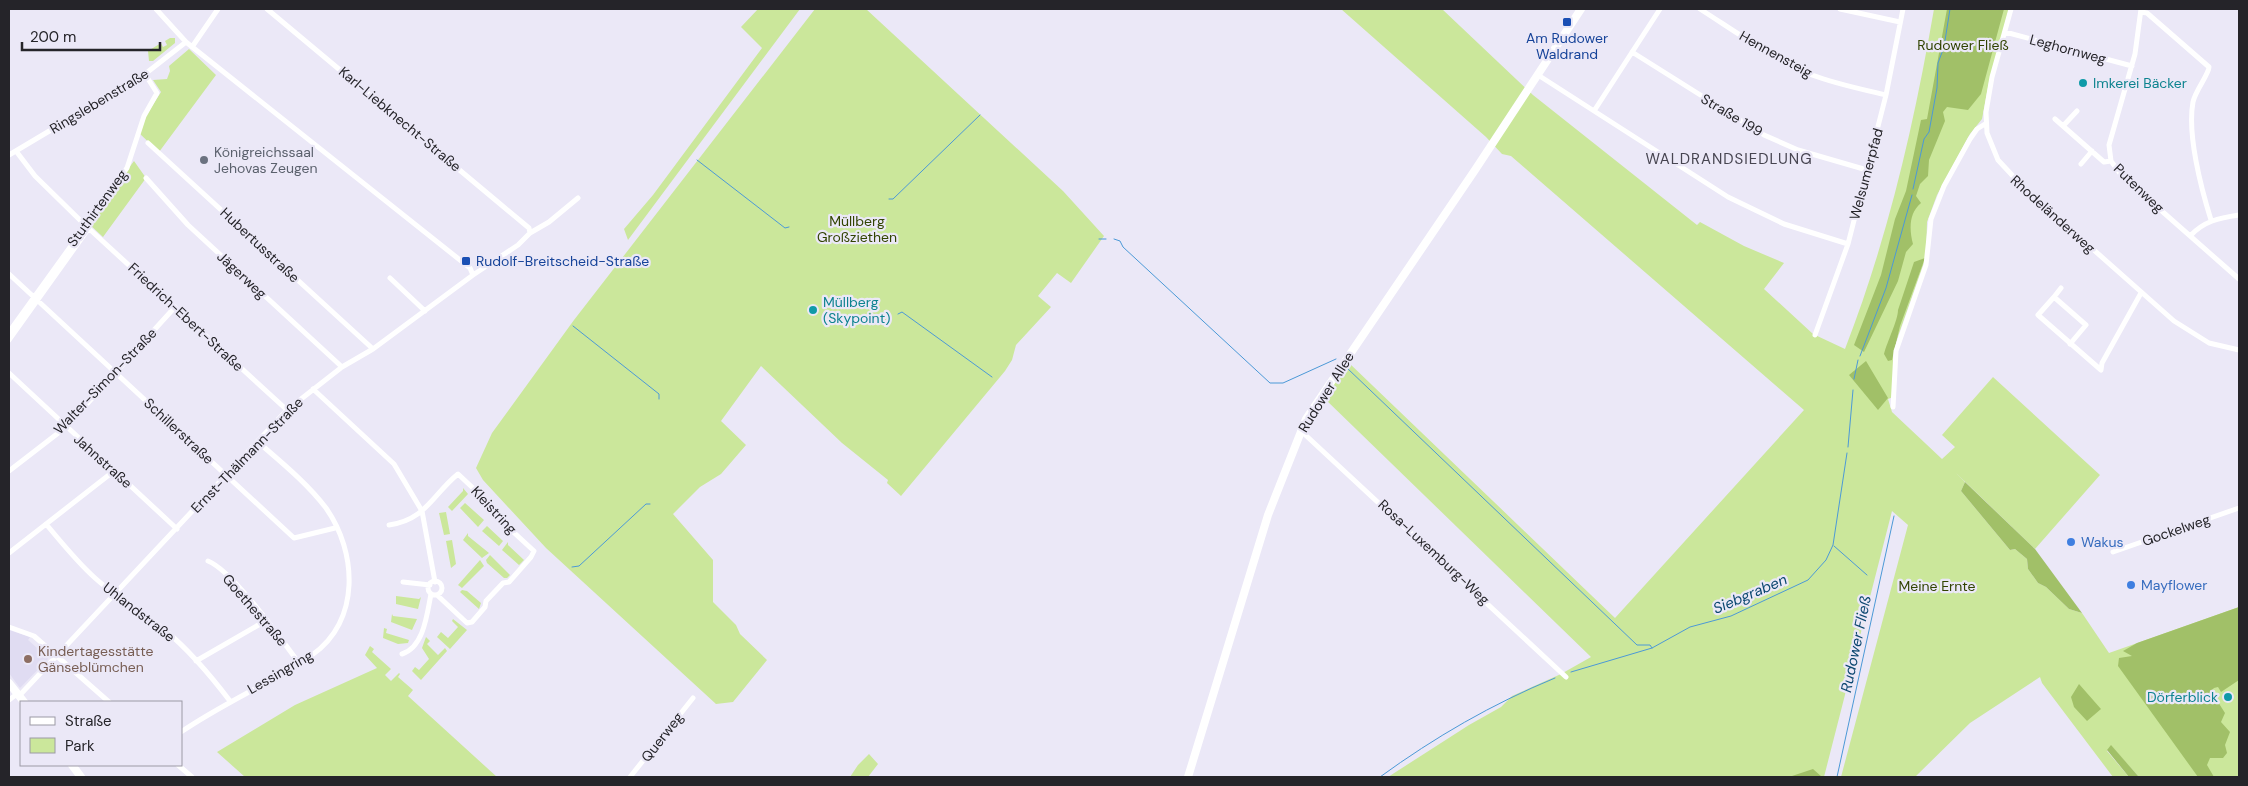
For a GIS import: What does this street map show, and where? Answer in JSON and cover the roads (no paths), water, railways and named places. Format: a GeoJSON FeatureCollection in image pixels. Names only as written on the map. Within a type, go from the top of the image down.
{"type":"FeatureCollection","features":[{"type":"Feature","properties":{"kind":"street"},"geometry":{"type":"LineString","coordinates":[[156,9],[190,45],[470,268],[473,275]]}},
{"type":"Feature","properties":{"kind":"street","name":"Ringslebenstraße"},"geometry":{"type":"LineString","coordinates":[[9,155],[190,45],[218,9]]}},
{"type":"Feature","properties":{"kind":"street","name":"Karl-Liebknecht-Straße"},"geometry":{"type":"LineString","coordinates":[[266,9],[529,228],[530,233]]}},
{"type":"Feature","properties":{"kind":"street","name":"Rudower Allee"},"geometry":{"type":"LineString","coordinates":[[1188,777],[1268,516],[1300,430],[1308,414],[1581,9]]}},
{"type":"Feature","properties":{"kind":"street"},"geometry":{"type":"LineString","coordinates":[[1594,111],[1660,9]]}},
{"type":"Feature","properties":{"kind":"street","name":"Hennensteig"},"geometry":{"type":"LineString","coordinates":[[1700,9],[1756,45],[1798,68],[1833,82],[1886,95]]}},
{"type":"Feature","properties":{"kind":"street"},"geometry":{"type":"LineString","coordinates":[[1840,9],[1900,22]]}},
{"type":"Feature","properties":{"kind":"street","name":"Welsumerpfad"},"geometry":{"type":"LineString","coordinates":[[1815,335],[1848,244],[1886,95],[1903,9]]}},
{"type":"Feature","properties":{"kind":"street","name":"Rhodeländerweg"},"geometry":{"type":"LineString","coordinates":[[2011,9],[1992,77],[1985,124],[1992,150],[2011,176],[2174,321],[2198,338],[2219,346],[2239,350]]}},
{"type":"Feature","properties":{"kind":"street"},"geometry":{"type":"LineString","coordinates":[[2141,10],[2208,67],[2208,72],[2195,92],[2190,125],[2211,220]]}},
{"type":"Feature","properties":{"kind":"street","name":"Putenweg"},"geometry":{"type":"LineString","coordinates":[[2141,10],[2138,42],[2110,138],[2111,161],[2122,176],[2239,279]]}},
{"type":"Feature","properties":{"kind":"street","name":"Leghornweg"},"geometry":{"type":"LineString","coordinates":[[2005,32],[2132,66]]}},
{"type":"Feature","properties":{"kind":"street","name":"Straße 199"},"geometry":{"type":"LineString","coordinates":[[1632,52],[1764,134],[1798,150],[1867,170]]}},
{"type":"Feature","properties":{"kind":"street","name":"Stuthirtenweg"},"geometry":{"type":"LineString","coordinates":[[9,332],[127,168],[144,116],[155,98],[156,88],[145,74]]}},
{"type":"Feature","properties":{"kind":"street"},"geometry":{"type":"LineString","coordinates":[[1538,75],[1748,208],[1805,232],[1848,244]]}},
{"type":"Feature","properties":{"kind":"street"},"geometry":{"type":"LineString","coordinates":[[2063,126],[2077,111]]}},
{"type":"Feature","properties":{"kind":"street"},"geometry":{"type":"LineString","coordinates":[[2055,119],[2104,162],[2111,161]]}},
{"type":"Feature","properties":{"kind":"street"},"geometry":{"type":"LineString","coordinates":[[1893,407],[1896,351],[1924,270],[1933,211],[1970,139],[1977,129],[1985,124]]}},
{"type":"Feature","properties":{"kind":"street","name":"Hubertusstraße"},"geometry":{"type":"LineString","coordinates":[[148,142],[373,349]]}},
{"type":"Feature","properties":{"kind":"street","name":"Friedrich-Ebert-Straße"},"geometry":{"type":"LineString","coordinates":[[16,151],[35,176],[87,226],[287,410]]}},
{"type":"Feature","properties":{"kind":"street"},"geometry":{"type":"LineString","coordinates":[[2081,164],[2092,151]]}},
{"type":"Feature","properties":{"kind":"street","name":"Jägerweg"},"geometry":{"type":"LineString","coordinates":[[146,178],[188,225],[342,367]]}},
{"type":"Feature","properties":{"kind":"street","name":"Ernst-Thälmann-Straße"},"geometry":{"type":"LineString","coordinates":[[16,698],[58,656],[287,410],[342,367],[373,349],[473,275],[518,245],[530,233],[549,222],[578,198]]}},
{"type":"Feature","properties":{"kind":"street"},"geometry":{"type":"LineString","coordinates":[[2190,236],[2201,225],[2211,220],[2239,215]]}},
{"type":"Feature","properties":{"kind":"street","name":"Schillerstraße"},"geometry":{"type":"LineString","coordinates":[[9,274],[294,538],[335,528]]}},
{"type":"Feature","properties":{"kind":"street"},"geometry":{"type":"LineString","coordinates":[[390,278],[425,311]]}},
{"type":"Feature","properties":{"kind":"street"},"geometry":{"type":"LineString","coordinates":[[2061,288],[2038,315],[2100,370],[2141,292]]}},
{"type":"Feature","properties":{"kind":"street"},"geometry":{"type":"LineString","coordinates":[[2054,297],[2086,325],[2070,344]]}},
{"type":"Feature","properties":{"kind":"street"},"geometry":{"type":"LineString","coordinates":[[9,340],[35,298]]}},
{"type":"Feature","properties":{"kind":"street","name":"Walter-Simon-Straße"},"geometry":{"type":"LineString","coordinates":[[9,471],[66,427],[175,307]]}},
{"type":"Feature","properties":{"kind":"street","name":"Jahnstraße"},"geometry":{"type":"LineString","coordinates":[[9,373],[177,528]]}},
{"type":"Feature","properties":{"kind":"street"},"geometry":{"type":"LineString","coordinates":[[313,389],[394,464],[422,511],[432,583],[429,589],[434,594]]}},
{"type":"Feature","properties":{"kind":"street","name":"Rosa-Luxemburg-Weg"},"geometry":{"type":"LineString","coordinates":[[1300,430],[1566,677]]}},
{"type":"Feature","properties":{"kind":"street","name":"Lessingring"},"geometry":{"type":"LineString","coordinates":[[182,731],[230,701],[314,653],[332,636],[342,621],[347,603],[349,583],[348,561],[342,540],[325,508],[308,488],[258,442]]}},
{"type":"Feature","properties":{"kind":"street"},"geometry":{"type":"LineString","coordinates":[[9,554],[114,471]]}},
{"type":"Feature","properties":{"kind":"street","name":"Kleistring"},"geometry":{"type":"LineString","coordinates":[[389,525],[400,524],[422,511],[458,474],[490,504],[499,519],[534,552],[509,582],[502,583],[486,601],[486,607],[472,622],[467,623],[434,594]]}},
{"type":"Feature","properties":{"kind":"street","name":"Gockelweg"},"geometry":{"type":"LineString","coordinates":[[2114,552],[2239,508]]}},
{"type":"Feature","properties":{"kind":"street","name":"Uhlandstraße"},"geometry":{"type":"LineString","coordinates":[[46,524],[82,566],[115,594],[166,631],[196,661],[230,701]]}},
{"type":"Feature","properties":{"kind":"street","name":"Goethestraße"},"geometry":{"type":"LineString","coordinates":[[208,561],[231,580],[267,620],[299,662]]}},
{"type":"Feature","properties":{"kind":"street"},"geometry":{"type":"LineString","coordinates":[[403,582],[440,583],[441,592],[434,594]]}},
{"type":"Feature","properties":{"kind":"street"},"geometry":{"type":"LineString","coordinates":[[402,654],[410,652],[417,644],[434,594]]}},
{"type":"Feature","properties":{"kind":"street"},"geometry":{"type":"LineString","coordinates":[[196,661],[267,620]]}},
{"type":"Feature","properties":{"kind":"street"},"geometry":{"type":"LineString","coordinates":[[9,627],[34,636],[108,701]]}},
{"type":"Feature","properties":{"kind":"street"},"geometry":{"type":"LineString","coordinates":[[9,683],[16,698]]}},
{"type":"Feature","properties":{"kind":"street","name":"Querweg"},"geometry":{"type":"LineString","coordinates":[[630,777],[693,698]]}},
{"type":"Feature","properties":{"kind":"street"},"geometry":{"type":"LineString","coordinates":[[73,766],[81,777]]}},
{"type":"Feature","properties":{"kind":"street"},"geometry":{"type":"LineString","coordinates":[[179,766],[192,777]]}},
{"type":"Feature","properties":{"kind":"waterway","name":"Rudower Fließ"},"geometry":{"type":"LineString","coordinates":[[1913,189],[1924,139],[1929,132],[1937,88],[1938,63],[1944,47],[1950,9]]}},
{"type":"Feature","properties":{"kind":"waterway"},"geometry":{"type":"LineString","coordinates":[[889,199],[893,199],[980,115]]}},
{"type":"Feature","properties":{"kind":"waterway"},"geometry":{"type":"LineString","coordinates":[[697,160],[785,228],[789,227]]}},
{"type":"Feature","properties":{"kind":"waterway","name":"Rudower Fließ"},"geometry":{"type":"LineString","coordinates":[[1860,356],[1886,288],[1912,195]]}},
{"type":"Feature","properties":{"kind":"waterway"},"geometry":{"type":"LineString","coordinates":[[1099,239],[1106,239]]}},
{"type":"Feature","properties":{"kind":"waterway"},"geometry":{"type":"LineString","coordinates":[[1114,239],[1120,241],[1123,247],[1270,383],[1283,383],[1336,359]]}},
{"type":"Feature","properties":{"kind":"waterway"},"geometry":{"type":"LineString","coordinates":[[898,314],[902,312],[992,377]]}},
{"type":"Feature","properties":{"kind":"waterway"},"geometry":{"type":"LineString","coordinates":[[573,326],[659,394],[659,399]]}},
{"type":"Feature","properties":{"kind":"waterway","name":"Siebgraben"},"geometry":{"type":"LineString","coordinates":[[1854,379],[1858,360]]}},
{"type":"Feature","properties":{"kind":"waterway"},"geometry":{"type":"LineString","coordinates":[[1347,368],[1637,645],[1650,645],[1652,648]]}},
{"type":"Feature","properties":{"kind":"waterway","name":"Siebgraben"},"geometry":{"type":"LineString","coordinates":[[1848,447],[1853,390]]}},
{"type":"Feature","properties":{"kind":"waterway","name":"Siebgraben"},"geometry":{"type":"LineString","coordinates":[[1571,672],[1652,648],[1690,627],[1731,616],[1808,580],[1826,560],[1833,545],[1847,453]]}},
{"type":"Feature","properties":{"kind":"waterway"},"geometry":{"type":"LineString","coordinates":[[572,567],[579,566],[646,504],[650,504]]}},
{"type":"Feature","properties":{"kind":"waterway","name":"Rudower Fließ"},"geometry":{"type":"LineString","coordinates":[[1837,777],[1894,516]]}},
{"type":"Feature","properties":{"kind":"waterway"},"geometry":{"type":"LineString","coordinates":[[1834,546],[1867,575]]}},
{"type":"Feature","properties":{"kind":"waterway","name":"Siebgraben"},"geometry":{"type":"LineString","coordinates":[[1380,777],[1464,722],[1555,678]]}},
{"type":"Feature","properties":{"kind":"place","name":"Am Rudower Waldrand"},"geometry":{"type":"Point","coordinates":[1567,22]}},
{"type":"Feature","properties":{"kind":"place","name":"Imkerei Bäcker"},"geometry":{"type":"Point","coordinates":[2083,83]}},
{"type":"Feature","properties":{"kind":"place","name":"Königreichssaal Jehovas Zeugen"},"geometry":{"type":"Point","coordinates":[204,160]}},
{"type":"Feature","properties":{"kind":"place","name":"Rudolf-Breitscheid-Straße"},"geometry":{"type":"Point","coordinates":[466,261]}},
{"type":"Feature","properties":{"kind":"place","name":"Müllberg (Skypoint)"},"geometry":{"type":"Point","coordinates":[813,310]}},
{"type":"Feature","properties":{"kind":"place","name":"Wakus"},"geometry":{"type":"Point","coordinates":[2071,542]}},
{"type":"Feature","properties":{"kind":"place","name":"Mayflower"},"geometry":{"type":"Point","coordinates":[2131,585]}},
{"type":"Feature","properties":{"kind":"place","name":"Kindertagesstätte Gänseblümchen"},"geometry":{"type":"Point","coordinates":[28,659]}},
{"type":"Feature","properties":{"kind":"place","name":"Dörferblick"},"geometry":{"type":"Point","coordinates":[2228,697]}},
{"type":"Feature","properties":{"kind":"district","name":"WALDRANDSIEDLUNG"},"geometry":{"type":"Point","coordinates":[1729,159]}},
{"type":"Feature","properties":{"kind":"park label","name":"Müllberg Großziethen"},"geometry":{"type":"Point","coordinates":[857,230]}},
{"type":"Feature","properties":{"kind":"park label","name":"Meine Ernte"},"geometry":{"type":"Point","coordinates":[1937,586]}}]}
